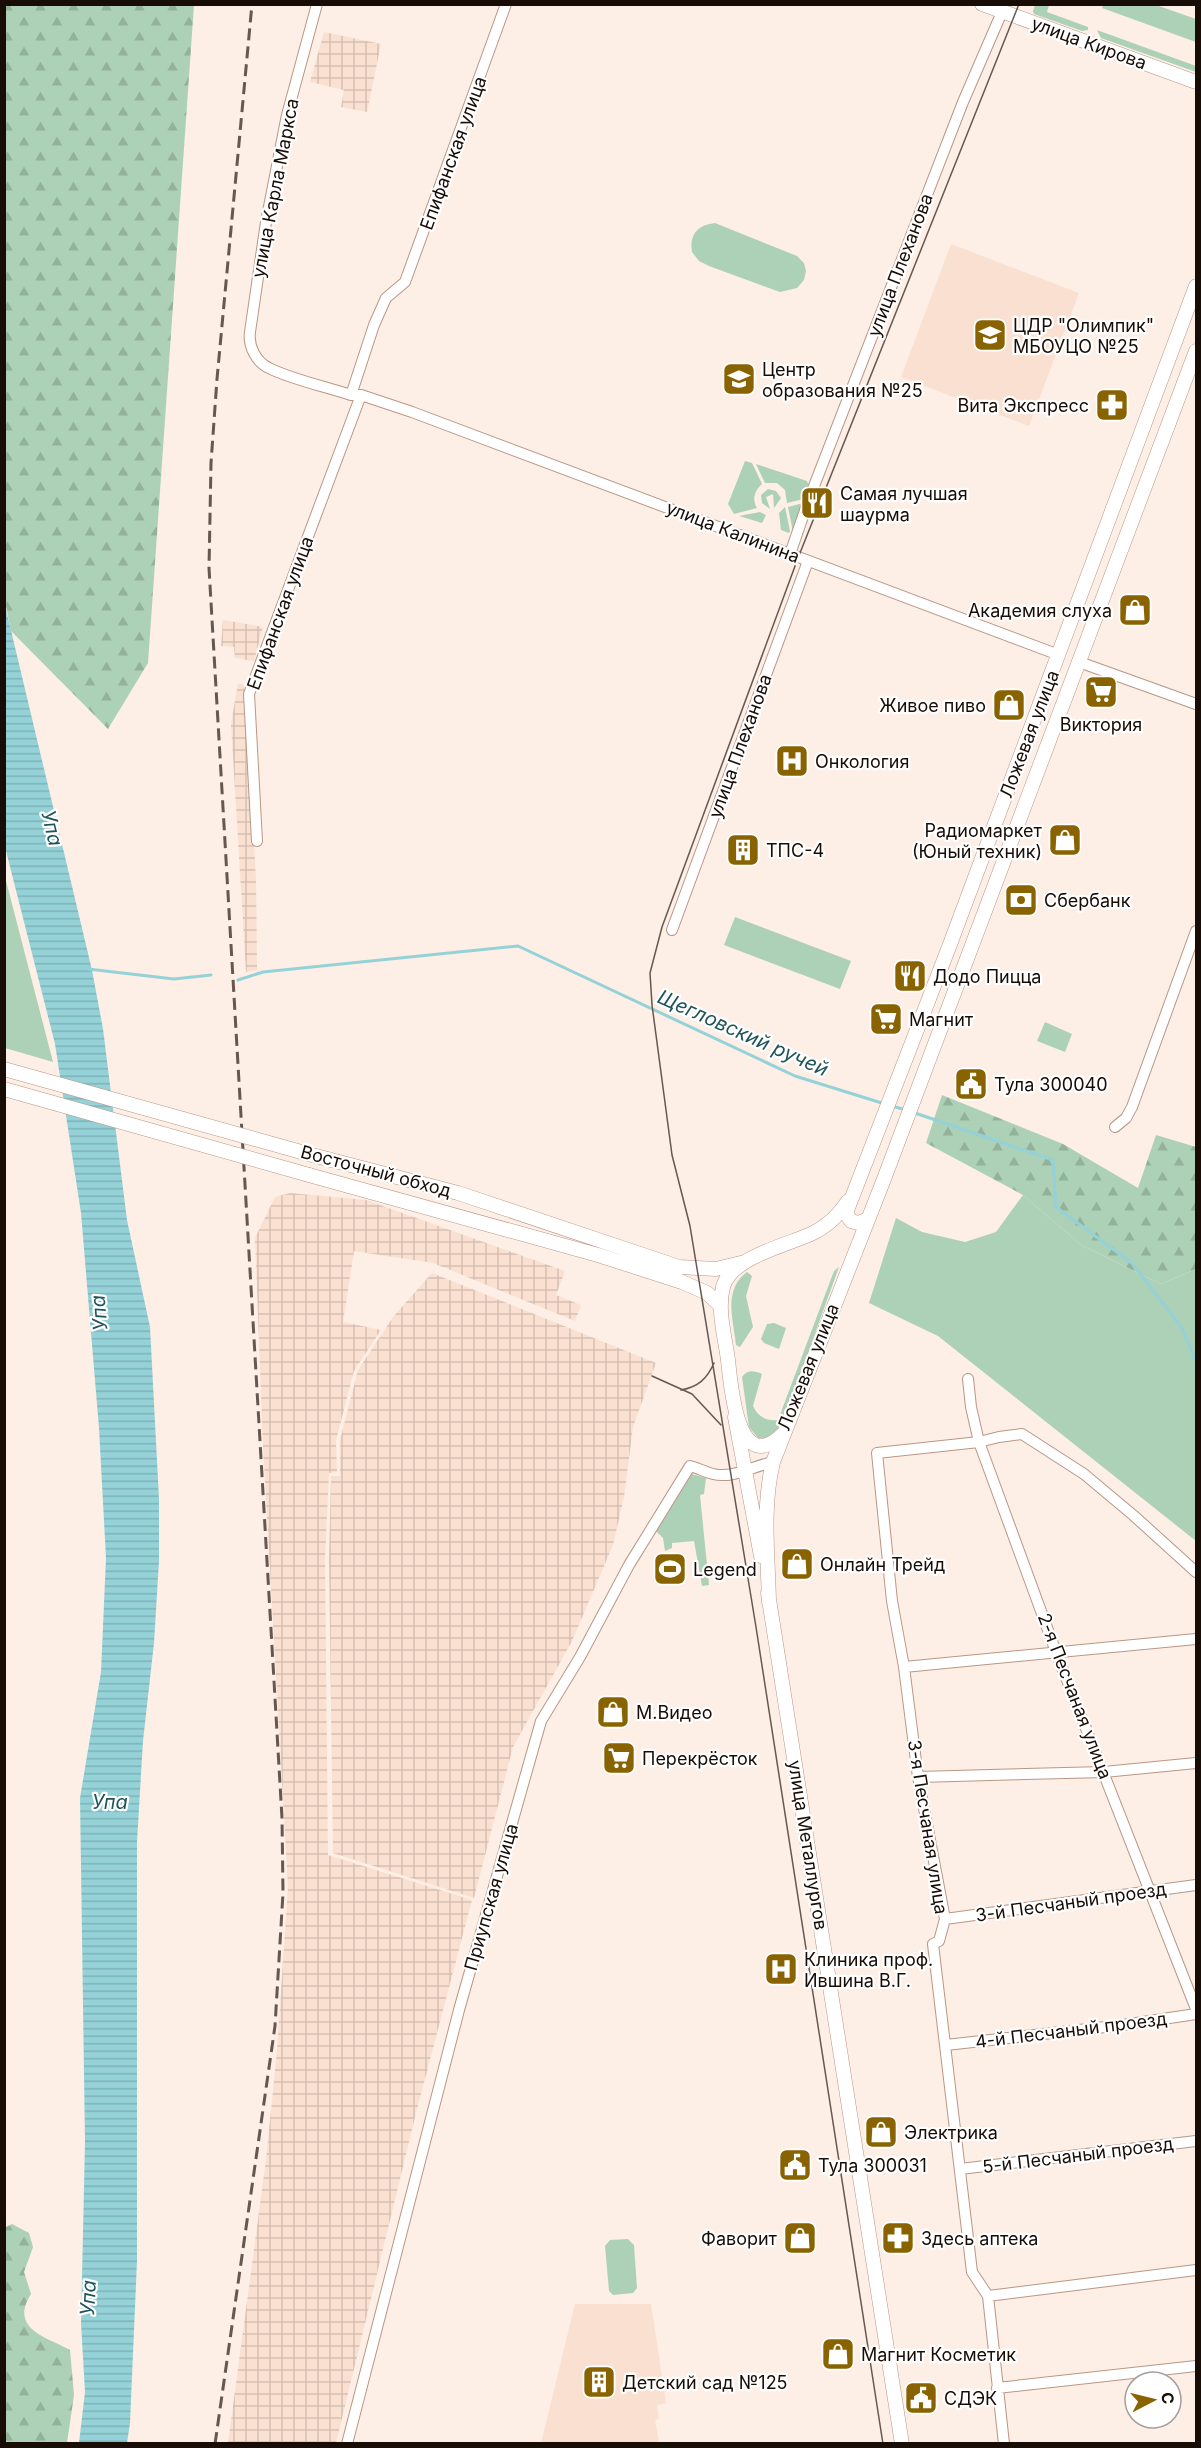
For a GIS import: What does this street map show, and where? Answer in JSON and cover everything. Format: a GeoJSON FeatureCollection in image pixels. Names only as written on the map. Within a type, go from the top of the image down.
{"type":"FeatureCollection","features":[{"type":"Feature","properties":{"kind":"main road","name":"улица Кирова"},"geometry":{"type":"LineString","coordinates":[[982,4],[1197,82]]}},
{"type":"Feature","properties":{"kind":"main road","name":"Ложевая улица"},"geometry":{"type":"LineString","coordinates":[[866,1220],[858,1223],[851,1221],[846,1213],[1197,286]]}},
{"type":"Feature","properties":{"kind":"main road","name":"Ложевая улица"},"geometry":{"type":"LineString","coordinates":[[859,1181],[846,1204],[828,1223],[813,1233],[745,1262],[729,1275],[723,1285],[720,1305],[735,1417],[745,1436],[753,1443],[768,1444],[784,1433],[909,1111],[1197,351]]}},
{"type":"Feature","properties":{"kind":"main road","name":"улица Калинина"},"geometry":{"type":"LineString","coordinates":[[1059,655],[1079,662]]}},
{"type":"Feature","properties":{"kind":"main road"},"geometry":{"type":"LineString","coordinates":[[903,1066],[916,1064],[920,1066],[922,1075]]}},
{"type":"Feature","properties":{"kind":"main road","name":"Восточный обход"},"geometry":{"type":"LineString","coordinates":[[4,1069],[312,1155],[458,1193],[679,1267],[716,1269],[745,1262]]}},
{"type":"Feature","properties":{"kind":"main road","name":"Восточный обход"},"geometry":{"type":"LineString","coordinates":[[4,1089],[598,1255],[682,1282],[707,1293],[720,1305]]}},
{"type":"Feature","properties":{"kind":"main road","name":"улица Металлургов"},"geometry":{"type":"LineString","coordinates":[[735,1417],[770,1602],[902,2444]]}},
{"type":"Feature","properties":{"kind":"main road","name":"улица Металлургов"},"geometry":{"type":"LineString","coordinates":[[770,1602],[767,1490],[773,1462],[784,1433]]}},
{"type":"Feature","properties":{"kind":"street","name":"улица Карла Маркса"},"geometry":{"type":"LineString","coordinates":[[267,368],[252,351],[249,332],[266,222],[287,115],[317,4]]}},
{"type":"Feature","properties":{"kind":"street","name":"Епифанская улица"},"geometry":{"type":"LineString","coordinates":[[257,841],[249,694],[356,395],[374,325],[386,298],[405,282],[506,4]]}},
{"type":"Feature","properties":{"kind":"street","name":"улица Плеханова"},"geometry":{"type":"LineString","coordinates":[[790,555],[809,499],[963,102],[1002,12]]}},
{"type":"Feature","properties":{"kind":"street","name":"улица Калинина"},"geometry":{"type":"LineString","coordinates":[[267,368],[356,395],[584,475],[790,555],[1059,655]]}},
{"type":"Feature","properties":{"kind":"street","name":"улица Плеханова"},"geometry":{"type":"LineString","coordinates":[[672,930],[808,561]]}},
{"type":"Feature","properties":{"kind":"street","name":"улица Калинина"},"geometry":{"type":"LineString","coordinates":[[1079,662],[1197,704]]}},
{"type":"Feature","properties":{"kind":"street"},"geometry":{"type":"LineString","coordinates":[[1115,1127],[1126,1118],[1132,1107],[1197,931]]}},
{"type":"Feature","properties":{"kind":"street","name":"2-я Песчаная улица"},"geometry":{"type":"LineString","coordinates":[[968,1379],[971,1407],[979,1442],[1056,1652],[1197,2009]]}},
{"type":"Feature","properties":{"kind":"street"},"geometry":{"type":"LineString","coordinates":[[979,1442],[1012,1434],[1022,1434],[1084,1474],[1197,1572]]}},
{"type":"Feature","properties":{"kind":"street","name":"3-я Песчаная улица"},"geometry":{"type":"LineString","coordinates":[[979,1442],[877,1453],[892,1601],[904,1667],[918,1777],[945,1919],[939,1941],[933,1944],[972,2272],[988,2296],[1004,2444]]}},
{"type":"Feature","properties":{"kind":"street","name":"Приупская улица"},"geometry":{"type":"LineString","coordinates":[[347,2444],[459,2010],[541,1721],[580,1657],[629,1564],[690,1466],[713,1474],[744,1472],[773,1462]]}},
{"type":"Feature","properties":{"kind":"street"},"geometry":{"type":"LineString","coordinates":[[904,1667],[1197,1639]]}},
{"type":"Feature","properties":{"kind":"street"},"geometry":{"type":"LineString","coordinates":[[918,1777],[1104,1772],[1197,1763]]}},
{"type":"Feature","properties":{"kind":"street","name":"3-й Песчаный проезд"},"geometry":{"type":"LineString","coordinates":[[945,1919],[1197,1886]]}},
{"type":"Feature","properties":{"kind":"street","name":"4-й Песчаный проезд"},"geometry":{"type":"LineString","coordinates":[[946,2045],[1123,2025],[1197,2014]]}},
{"type":"Feature","properties":{"kind":"street","name":"5-й Песчаный проезд"},"geometry":{"type":"LineString","coordinates":[[960,2169],[1197,2141]]}},
{"type":"Feature","properties":{"kind":"street"},"geometry":{"type":"LineString","coordinates":[[988,2296],[1197,2270]]}},
{"type":"Feature","properties":{"kind":"street"},"geometry":{"type":"LineString","coordinates":[[997,2388],[1197,2366]]}},
{"type":"Feature","properties":{"kind":"shaded area"},"geometry":{"type":"Polygon","coordinates":[[[324,32],[381,44],[367,112],[341,107],[344,90],[310,82],[324,32]]]}},
{"type":"Feature","properties":{"kind":"shaded area","name":"ЦДР \"Олимпик\" МБОУЦО №25"},"geometry":{"type":"Polygon","coordinates":[[[951,244],[1079,293],[1029,426],[901,377],[951,244]]]}},
{"type":"Feature","properties":{"kind":"shaded area"},"geometry":{"type":"Polygon","coordinates":[[[223,620],[263,627],[254,661],[235,658],[234,647],[221,646],[223,620]]]}},
{"type":"Feature","properties":{"kind":"shaded area"},"geometry":{"type":"Polygon","coordinates":[[[238,683],[249,687],[245,699],[256,879],[257,970],[246,972],[231,724],[238,683]]]}},
{"type":"Feature","properties":{"kind":"shaded area"},"geometry":{"type":"Polygon","coordinates":[[[290,1193],[366,1200],[565,1271],[556,1295],[581,1305],[575,1321],[433,1263],[354,1251],[343,1322],[381,1330],[354,1371],[336,1440],[337,1472],[329,1473],[325,1559],[328,1855],[472,1900],[416,2113],[336,2443],[228,2443],[266,2160],[277,2051],[288,1887],[263,1446],[255,1238],[275,1197],[290,1193]]]}},
{"type":"Feature","properties":{"kind":"shaded area"},"geometry":{"type":"Polygon","coordinates":[[[432,1273],[656,1363],[633,1427],[624,1497],[613,1545],[572,1641],[513,1747],[474,1898],[333,1853],[329,1559],[331,1476],[340,1476],[340,1440],[358,1370],[393,1317],[432,1273]]]}},
{"type":"Feature","properties":{"kind":"shaded area"},"geometry":{"type":"Polygon","coordinates":[[[575,2304],[651,2304],[666,2403],[657,2405],[659,2419],[655,2420],[659,2442],[541,2443],[575,2304]]]}},
{"type":"Feature","properties":{"kind":"green space"},"geometry":{"type":"Polygon","coordinates":[[[1104,4],[1156,5],[1196,19],[1196,42],[1102,8],[1104,4]]]}},
{"type":"Feature","properties":{"kind":"green space"},"geometry":{"type":"Polygon","coordinates":[[[4,5],[194,5],[148,663],[108,729],[11,631],[5,601],[4,5]]]}},
{"type":"Feature","properties":{"kind":"green space"},"geometry":{"type":"Polygon","coordinates":[[[1035,5],[1049,5],[1047,12],[1088,27],[1088,30],[1082,31],[1034,14],[1035,5]]]}},
{"type":"Feature","properties":{"kind":"green space"},"geometry":{"type":"Polygon","coordinates":[[[1097,30],[1196,66],[1196,72],[1101,38],[1097,30]]]}},
{"type":"Feature","properties":{"kind":"green space"},"geometry":{"type":"Polygon","coordinates":[[[715,223],[797,256],[804,263],[806,271],[804,280],[797,288],[780,292],[699,261],[692,252],[693,235],[699,228],[715,223]]]}},
{"type":"Feature","properties":{"kind":"green space"},"geometry":{"type":"Polygon","coordinates":[[[745,461],[752,463],[762,484],[755,496],[757,508],[734,514],[728,504],[745,461]]]}},
{"type":"Feature","properties":{"kind":"green space"},"geometry":{"type":"Polygon","coordinates":[[[756,464],[807,481],[808,498],[787,503],[785,490],[777,483],[765,483],[756,464]]]}},
{"type":"Feature","properties":{"kind":"green space"},"geometry":{"type":"Polygon","coordinates":[[[768,489],[776,491],[781,498],[774,508],[773,494],[766,497],[770,509],[762,503],[761,495],[768,489]]]}},
{"type":"Feature","properties":{"kind":"green space"},"geometry":{"type":"Polygon","coordinates":[[[807,502],[793,532],[788,507],[807,502]]]}},
{"type":"Feature","properties":{"kind":"green space"},"geometry":{"type":"Polygon","coordinates":[[[785,507],[789,533],[781,530],[779,513],[785,507]]]}},
{"type":"Feature","properties":{"kind":"green space"},"geometry":{"type":"Polygon","coordinates":[[[760,512],[766,515],[762,523],[739,516],[760,512]]]}},
{"type":"Feature","properties":{"kind":"green space"},"geometry":{"type":"Polygon","coordinates":[[[4,873],[53,1062],[5,1048],[4,873]]]}},
{"type":"Feature","properties":{"kind":"green space"},"geometry":{"type":"Polygon","coordinates":[[[735,917],[851,961],[840,989],[724,945],[735,917]]]}},
{"type":"Feature","properties":{"kind":"green space"},"geometry":{"type":"Polygon","coordinates":[[[1045,1022],[1072,1034],[1065,1052],[1037,1041],[1045,1022]]]}},
{"type":"Feature","properties":{"kind":"green space"},"geometry":{"type":"Polygon","coordinates":[[[942,1095],[1063,1144],[1138,1188],[1156,1135],[1196,1147],[1196,1269],[1161,1284],[1081,1245],[1023,1195],[926,1143],[942,1095]]]}},
{"type":"Feature","properties":{"kind":"green space"},"geometry":{"type":"Polygon","coordinates":[[[1023,1195],[1081,1245],[1161,1284],[1196,1269],[1196,1541],[938,1336],[869,1303],[896,1218],[922,1232],[965,1242],[996,1232],[1023,1195]]]}},
{"type":"Feature","properties":{"kind":"green space"},"geometry":{"type":"Polygon","coordinates":[[[839,1267],[779,1433],[768,1438],[758,1438],[749,1427],[742,1377],[751,1371],[762,1374],[753,1406],[763,1418],[778,1420],[834,1271],[839,1267]]]}},
{"type":"Feature","properties":{"kind":"green space"},"geometry":{"type":"Polygon","coordinates":[[[747,1272],[752,1276],[746,1296],[753,1327],[740,1347],[736,1345],[731,1305],[735,1287],[747,1272]]]}},
{"type":"Feature","properties":{"kind":"green space"},"geometry":{"type":"Polygon","coordinates":[[[774,1323],[786,1328],[779,1349],[764,1343],[761,1339],[767,1324],[774,1323]]]}},
{"type":"Feature","properties":{"kind":"green space"},"geometry":{"type":"Polygon","coordinates":[[[692,1474],[706,1478],[704,1494],[700,1495],[709,1585],[702,1586],[694,1541],[672,1543],[672,1548],[665,1551],[663,1538],[656,1531],[692,1474]]]}},
{"type":"Feature","properties":{"kind":"green space"},"geometry":{"type":"Polygon","coordinates":[[[12,2224],[29,2233],[33,2247],[24,2272],[31,2294],[25,2306],[24,2316],[27,2324],[41,2336],[70,2350],[74,2395],[67,2443],[5,2443],[4,2228],[12,2224]]]}},
{"type":"Feature","properties":{"kind":"green space"},"geometry":{"type":"Polygon","coordinates":[[[628,2239],[634,2245],[637,2288],[633,2293],[613,2295],[609,2291],[605,2246],[610,2240],[628,2239]]]}},
{"type":"Feature","properties":{"kind":"water","name":"Упа"},"geometry":{"type":"Polygon","coordinates":[[[4,601],[92,970],[103,1029],[127,1220],[150,1327],[159,1499],[159,1561],[154,1643],[143,1741],[137,1842],[137,2261],[130,2423],[127,2443],[79,2443],[85,2392],[81,2323],[85,2142],[80,1798],[101,1672],[106,1558],[99,1428],[81,1213],[55,1044],[5,847],[4,601]]]}},
{"type":"Feature","properties":{"kind":"waterway","name":"Щегловский ручей"},"geometry":{"type":"LineString","coordinates":[[238,980],[263,972],[518,946],[795,1076],[885,1104]]}},
{"type":"Feature","properties":{"kind":"waterway","name":"Щегловский ручей"},"geometry":{"type":"LineString","coordinates":[[88,969],[174,979],[211,975]]}},
{"type":"Feature","properties":{"kind":"waterway","name":"Щегловский ручей"},"geometry":{"type":"LineString","coordinates":[[892,1106],[906,1110]]}},
{"type":"Feature","properties":{"kind":"waterway","name":"Щегловский ручей"},"geometry":{"type":"LineString","coordinates":[[915,1113],[1053,1160],[1056,1207],[1133,1264],[1182,1328],[1196,1361]]}},
{"type":"Feature","properties":{"kind":"tram line"},"geometry":{"type":"LineString","coordinates":[[883,2444],[756,1627],[690,1226],[672,1155],[652,1005],[650,973],[662,927],[798,558],[1019,4]]}},
{"type":"Feature","properties":{"kind":"tram line"},"geometry":{"type":"LineString","coordinates":[[681,1390],[701,1381],[714,1363]]}},
{"type":"Feature","properties":{"kind":"tram line"},"geometry":{"type":"LineString","coordinates":[[652,1376],[692,1394],[721,1425]]}},
{"type":"Feature","properties":{"kind":"railway"},"geometry":{"type":"LineString","coordinates":[[215,2444],[275,2026],[283,1893],[282,1818],[209,568],[211,463],[217,379],[252,4]]}},
{"type":"Feature","properties":{"kind":"place","name":"ЦДР \"Олимпик\" МБОУЦО №25"},"geometry":{"type":"Point","coordinates":[990,335]}},
{"type":"Feature","properties":{"kind":"place","name":"Центр образования №25"},"geometry":{"type":"Point","coordinates":[739,379]}},
{"type":"Feature","properties":{"kind":"place","name":"Вита Экспресс"},"geometry":{"type":"Point","coordinates":[1112,405]}},
{"type":"Feature","properties":{"kind":"place","name":"Самая лучшая шаурма"},"geometry":{"type":"Point","coordinates":[817,503]}},
{"type":"Feature","properties":{"kind":"place","name":"Академия слуха"},"geometry":{"type":"Point","coordinates":[1135,610]}},
{"type":"Feature","properties":{"kind":"place","name":"Виктория"},"geometry":{"type":"Point","coordinates":[1101,692]}},
{"type":"Feature","properties":{"kind":"place","name":"Живое пиво"},"geometry":{"type":"Point","coordinates":[1009,705]}},
{"type":"Feature","properties":{"kind":"place","name":"Онкология"},"geometry":{"type":"Point","coordinates":[792,761]}},
{"type":"Feature","properties":{"kind":"place","name":"Радиомаркет (Юный техник)"},"geometry":{"type":"Point","coordinates":[1065,840]}},
{"type":"Feature","properties":{"kind":"place","name":"ТПС-4"},"geometry":{"type":"Point","coordinates":[743,850]}},
{"type":"Feature","properties":{"kind":"place","name":"Сбербанк"},"geometry":{"type":"Point","coordinates":[1021,900]}},
{"type":"Feature","properties":{"kind":"place","name":"Додо Пицца"},"geometry":{"type":"Point","coordinates":[910,976]}},
{"type":"Feature","properties":{"kind":"place","name":"Магнит"},"geometry":{"type":"Point","coordinates":[886,1019]}},
{"type":"Feature","properties":{"kind":"place","name":"Тула 300040"},"geometry":{"type":"Point","coordinates":[971,1084]}},
{"type":"Feature","properties":{"kind":"place","name":"Онлайн Трейд"},"geometry":{"type":"Point","coordinates":[797,1564]}},
{"type":"Feature","properties":{"kind":"place","name":"Legend"},"geometry":{"type":"Point","coordinates":[670,1569]}},
{"type":"Feature","properties":{"kind":"place","name":"М.Видео"},"geometry":{"type":"Point","coordinates":[613,1712]}},
{"type":"Feature","properties":{"kind":"place","name":"Перекрёсток"},"geometry":{"type":"Point","coordinates":[619,1758]}},
{"type":"Feature","properties":{"kind":"place","name":"Клиника проф. Ившина В.Г."},"geometry":{"type":"Point","coordinates":[781,1969]}},
{"type":"Feature","properties":{"kind":"place","name":"Электрика"},"geometry":{"type":"Point","coordinates":[881,2132]}},
{"type":"Feature","properties":{"kind":"place","name":"Тула 300031"},"geometry":{"type":"Point","coordinates":[795,2165]}},
{"type":"Feature","properties":{"kind":"place","name":"Фаворит"},"geometry":{"type":"Point","coordinates":[800,2238]}},
{"type":"Feature","properties":{"kind":"place","name":"Здесь аптека"},"geometry":{"type":"Point","coordinates":[898,2238]}},
{"type":"Feature","properties":{"kind":"place","name":"Магнит Косметик"},"geometry":{"type":"Point","coordinates":[838,2354]}},
{"type":"Feature","properties":{"kind":"place","name":"Детский сад №125"},"geometry":{"type":"Point","coordinates":[599,2382]}},
{"type":"Feature","properties":{"kind":"place","name":"СДЭК"},"geometry":{"type":"Point","coordinates":[921,2398]}}]}
